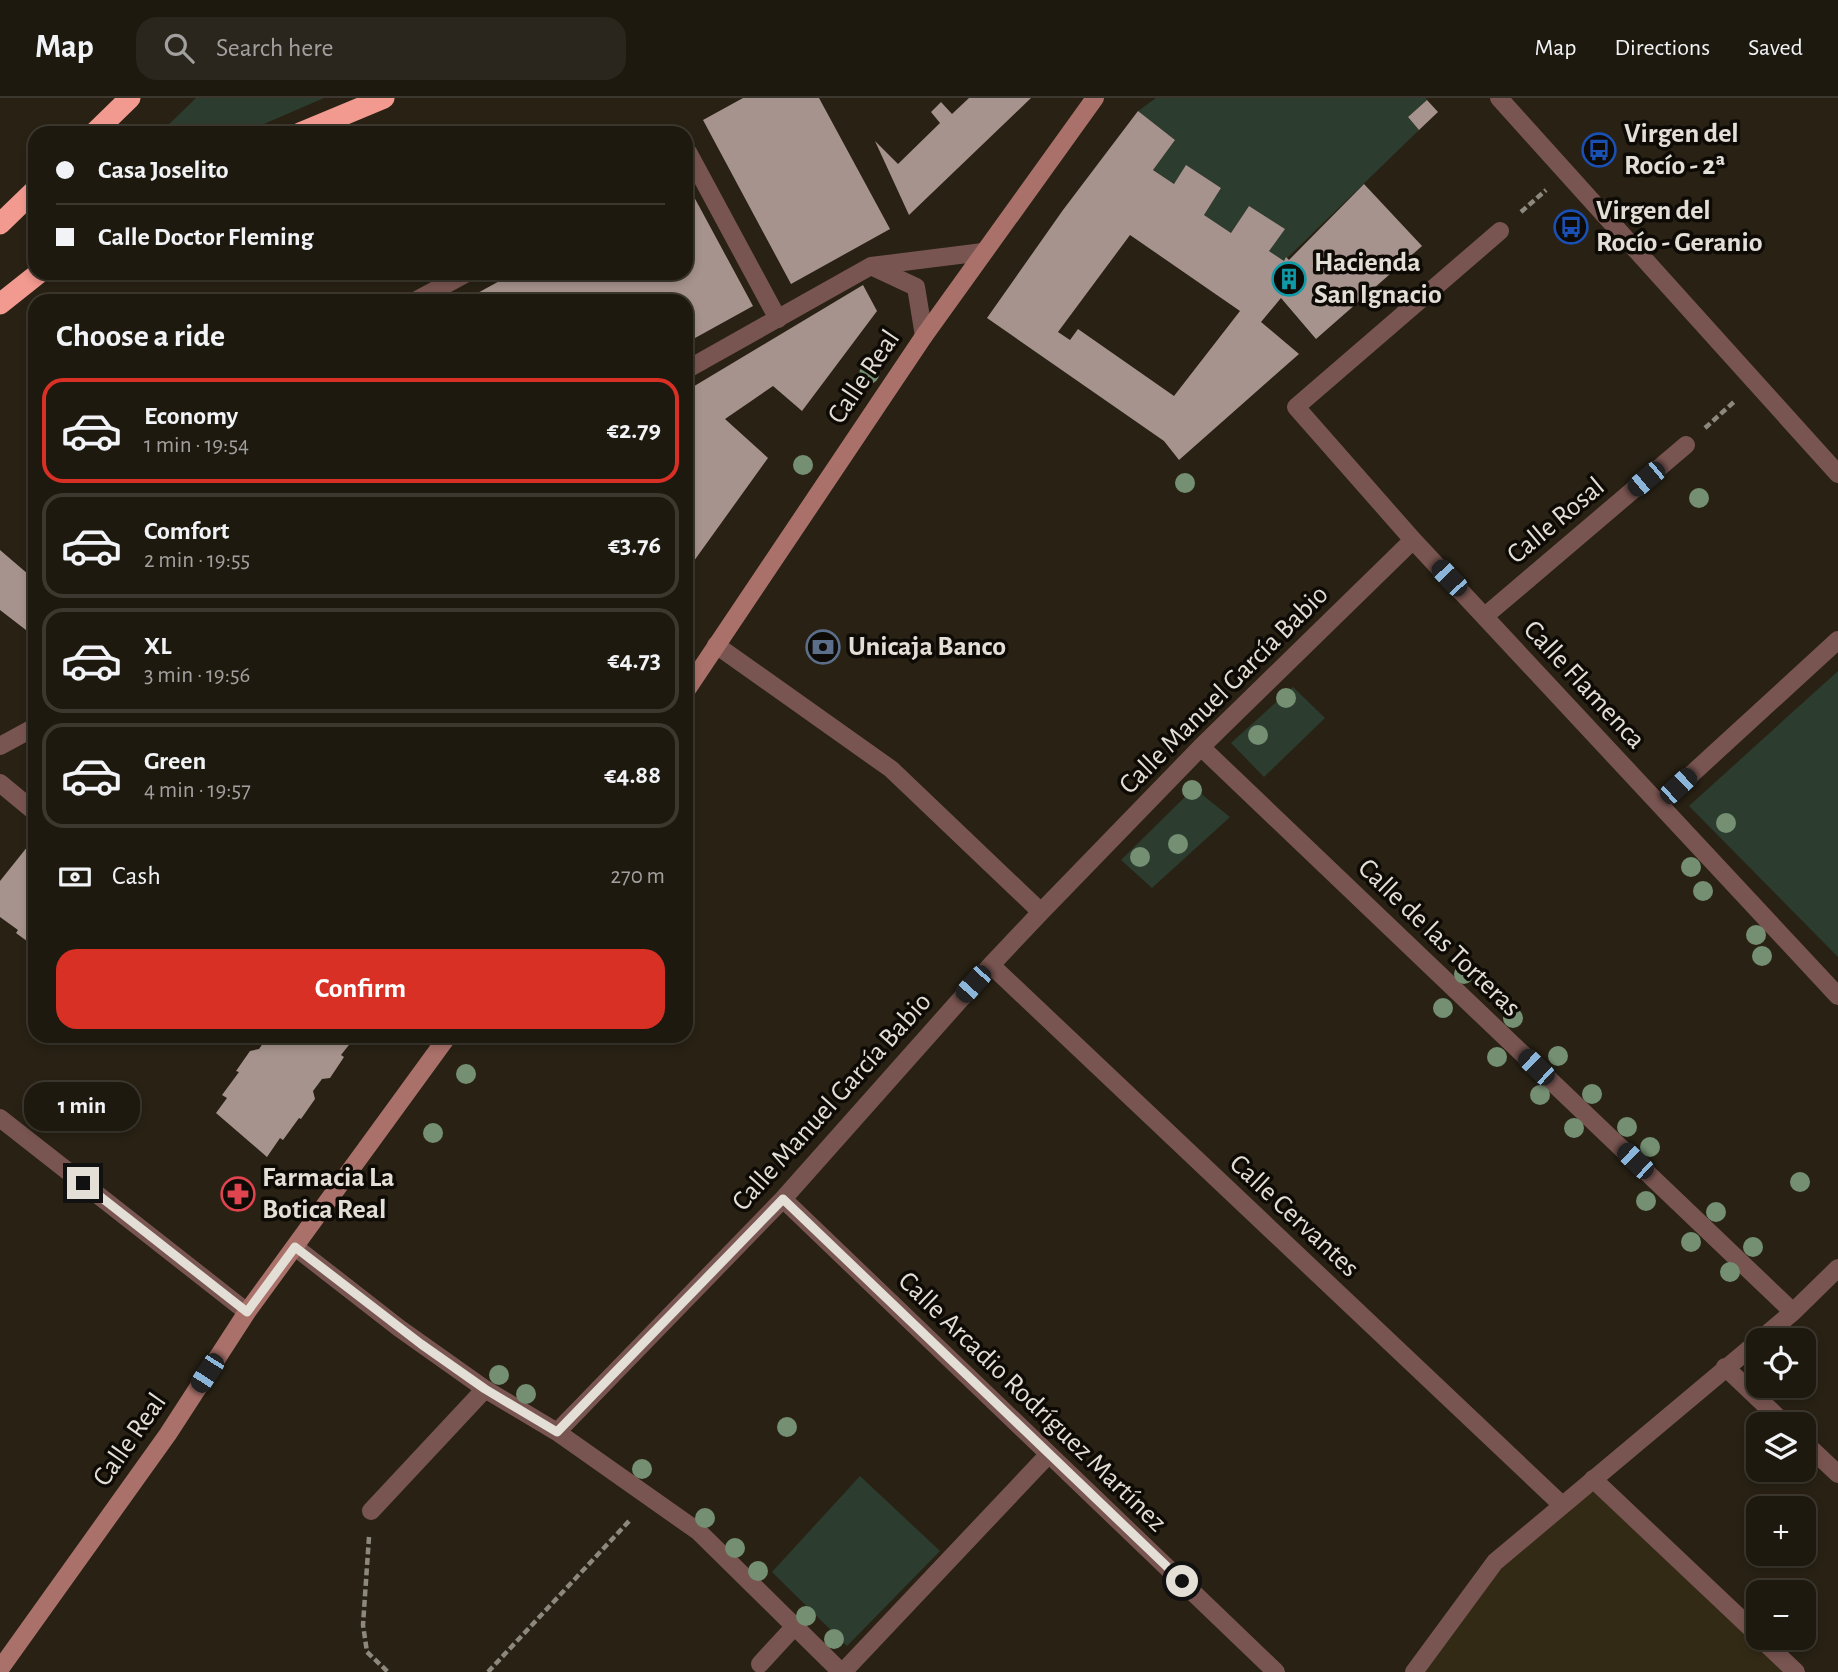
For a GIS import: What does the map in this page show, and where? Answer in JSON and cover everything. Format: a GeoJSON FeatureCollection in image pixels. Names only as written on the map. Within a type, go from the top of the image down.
{"type":"FeatureCollection","features":[{"type":"Feature","properties":{"kind":"highway"},"geometry":{"type":"LineString","coordinates":[[101,126],[130,98]]}},
{"type":"Feature","properties":{"kind":"highway"},"geometry":{"type":"LineString","coordinates":[[317,126],[384,98]]}},
{"type":"Feature","properties":{"kind":"highway"},"geometry":{"type":"LineString","coordinates":[[0,224],[28,197]]}},
{"type":"Feature","properties":{"kind":"highway"},"geometry":{"type":"LineString","coordinates":[[0,304],[30,280]]}},
{"type":"Feature","properties":{"kind":"main road","name":"Calle Real"},"geometry":{"type":"LineString","coordinates":[[693,680],[924,336],[1095,98]]}},
{"type":"Feature","properties":{"kind":"main road","name":"Calle Real"},"geometry":{"type":"LineString","coordinates":[[0,1669],[168,1434],[247,1312],[442,1043]]}},
{"type":"Feature","properties":{"kind":"street"},"geometry":{"type":"LineString","coordinates":[[1085,114],[1102,98]]}},
{"type":"Feature","properties":{"kind":"street"},"geometry":{"type":"LineString","coordinates":[[1499,98],[1838,474]]}},
{"type":"Feature","properties":{"kind":"street"},"geometry":{"type":"LineString","coordinates":[[693,161],[778,319]]}},
{"type":"Feature","properties":{"kind":"street","name":"Calle Flamenca"},"geometry":{"type":"LineString","coordinates":[[1500,232],[1296,407],[1413,540],[1716,862],[1838,996]]}},
{"type":"Feature","properties":{"kind":"street"},"geometry":{"type":"LineString","coordinates":[[693,366],[870,266],[983,252]]}},
{"type":"Feature","properties":{"kind":"street"},"geometry":{"type":"LineString","coordinates":[[870,266],[916,287],[924,336]]}},
{"type":"Feature","properties":{"kind":"street"},"geometry":{"type":"LineString","coordinates":[[428,294],[454,280]]}},
{"type":"Feature","properties":{"kind":"street","name":"Calle Rosal"},"geometry":{"type":"LineString","coordinates":[[1485,616],[1686,444]]}},
{"type":"Feature","properties":{"kind":"street","name":"Calle Manuel García Babio"},"geometry":{"type":"LineString","coordinates":[[557,1432],[783,1199],[1041,912],[1201,747],[1413,540]]}},
{"type":"Feature","properties":{"kind":"street"},"geometry":{"type":"LineString","coordinates":[[1659,804],[1838,640]]}},
{"type":"Feature","properties":{"kind":"street"},"geometry":{"type":"LineString","coordinates":[[716,645],[891,769],[1041,912]]}},
{"type":"Feature","properties":{"kind":"street"},"geometry":{"type":"LineString","coordinates":[[0,746],[28,731]]}},
{"type":"Feature","properties":{"kind":"street","name":"Calle de las Torteras"},"geometry":{"type":"LineString","coordinates":[[1201,747],[1793,1312]]}},
{"type":"Feature","properties":{"kind":"street"},"geometry":{"type":"LineString","coordinates":[[0,783],[28,806]]}},
{"type":"Feature","properties":{"kind":"street","name":"Calle Cervantes"},"geometry":{"type":"LineString","coordinates":[[991,965],[1562,1505]]}},
{"type":"Feature","properties":{"kind":"street"},"geometry":{"type":"LineString","coordinates":[[0,1119],[247,1312]]}},
{"type":"Feature","properties":{"kind":"street","name":"Calle Arcadio Rodríguez Martínez"},"geometry":{"type":"LineString","coordinates":[[783,1199],[1276,1672]]}},
{"type":"Feature","properties":{"kind":"street"},"geometry":{"type":"LineString","coordinates":[[295,1247],[399,1328],[485,1389],[557,1432],[699,1532],[842,1672],[1049,1454]]}},
{"type":"Feature","properties":{"kind":"street"},"geometry":{"type":"LineString","coordinates":[[1415,1672],[1495,1562],[1793,1312],[1838,1268]]}},
{"type":"Feature","properties":{"kind":"street"},"geometry":{"type":"LineString","coordinates":[[1725,1367],[1772,1412]]}},
{"type":"Feature","properties":{"kind":"street"},"geometry":{"type":"LineString","coordinates":[[371,1511],[485,1389]]}},
{"type":"Feature","properties":{"kind":"street"},"geometry":{"type":"LineString","coordinates":[[1816,1453],[1838,1474]]}},
{"type":"Feature","properties":{"kind":"street"},"geometry":{"type":"LineString","coordinates":[[1593,1479],[1746,1624]]}},
{"type":"Feature","properties":{"kind":"street"},"geometry":{"type":"LineString","coordinates":[[760,1664],[795,1626]]}},
{"type":"Feature","properties":{"kind":"street"},"geometry":{"type":"LineString","coordinates":[[1773,1650],[1796,1672]]}},
{"type":"Feature","properties":{"kind":"path"},"geometry":{"type":"LineString","coordinates":[[1500,232],[1566,173]]}},
{"type":"Feature","properties":{"kind":"path"},"geometry":{"type":"LineString","coordinates":[[1686,444],[1756,383]]}},
{"type":"Feature","properties":{"kind":"path"},"geometry":{"type":"LineString","coordinates":[[488,1672],[651,1498]]}},
{"type":"Feature","properties":{"kind":"path"},"geometry":{"type":"LineString","coordinates":[[371,1511],[363,1625],[367,1652],[388,1672]]}},
{"type":"Feature","properties":{"kind":"shaded area"},"geometry":{"type":"Polygon","coordinates":[[[1596,1481],[1746,1624],[1746,1650],[1773,1650],[1796,1672],[1415,1672],[1493,1564],[1596,1481]]]}},
{"type":"Feature","properties":{"kind":"green space"},"geometry":{"type":"Polygon","coordinates":[[[196,98],[324,98],[259,126],[167,126],[196,98]]]}},
{"type":"Feature","properties":{"kind":"green space"},"geometry":{"type":"Polygon","coordinates":[[[1156,98],[1427,100],[1408,117],[1419,130],[1284,261],[1269,251],[1284,229],[1249,206],[1231,233],[1204,215],[1221,188],[1187,166],[1174,184],[1153,170],[1175,140],[1138,111],[1156,98]]]}},
{"type":"Feature","properties":{"kind":"green space"},"geometry":{"type":"Polygon","coordinates":[[[1838,671],[1838,957],[1689,806],[1838,671]]]}},
{"type":"Feature","properties":{"kind":"green space"},"geometry":{"type":"Polygon","coordinates":[[[1293,687],[1325,718],[1264,777],[1231,743],[1293,687]]]}},
{"type":"Feature","properties":{"kind":"green space"},"geometry":{"type":"Polygon","coordinates":[[[1194,788],[1230,817],[1152,888],[1121,860],[1194,788]]]}},
{"type":"Feature","properties":{"kind":"green space"},"geometry":{"type":"Polygon","coordinates":[[[860,1476],[940,1551],[847,1646],[772,1572],[860,1476]]]}},
{"type":"Feature","properties":{"kind":"building"},"geometry":{"type":"Polygon","coordinates":[[[743,98],[819,98],[890,229],[791,284],[703,120],[743,98]]]}},
{"type":"Feature","properties":{"kind":"building"},"geometry":{"type":"Polygon","coordinates":[[[969,98],[1031,98],[909,215],[875,141],[898,164],[940,123],[931,112],[941,102],[952,114],[969,98]]]}},
{"type":"Feature","properties":{"kind":"building"},"geometry":{"type":"Polygon","coordinates":[[[1427,100],[1438,112],[1419,130],[1408,117],[1427,100]]]}},
{"type":"Feature","properties":{"kind":"building","name":"Hacienda San Ignacio"},"geometry":{"type":"Polygon","coordinates":[[[1138,111],[1175,140],[1153,170],[1174,184],[1186,165],[1221,188],[1204,215],[1231,233],[1249,206],[1285,229],[1269,251],[1284,261],[1286,257],[1289,260],[1364,184],[1422,246],[1316,339],[1281,298],[1261,322],[1299,354],[1179,460],[1164,441],[987,318],[1063,210],[1138,111]],[[1130,235],[1058,332],[1070,340],[1078,329],[1174,396],[1240,311],[1130,235]]]}},
{"type":"Feature","properties":{"kind":"building"},"geometry":{"type":"Polygon","coordinates":[[[693,195],[753,306],[693,339],[693,294],[476,294],[501,280],[693,280],[693,195]]]}},
{"type":"Feature","properties":{"kind":"building"},"geometry":{"type":"Polygon","coordinates":[[[863,285],[877,311],[802,411],[773,386],[725,419],[768,458],[693,562],[693,387],[863,285]]]}},
{"type":"Feature","properties":{"kind":"building"},"geometry":{"type":"Polygon","coordinates":[[[0,550],[28,574],[28,632],[0,610],[0,550]]]}},
{"type":"Feature","properties":{"kind":"building"},"geometry":{"type":"Polygon","coordinates":[[[28,846],[28,942],[16,933],[18,930],[0,917],[0,881],[28,846]]]}},
{"type":"Feature","properties":{"kind":"building"},"geometry":{"type":"Polygon","coordinates":[[[263,1043],[350,1043],[341,1055],[344,1057],[330,1078],[322,1079],[313,1091],[315,1099],[301,1119],[299,1118],[283,1140],[280,1138],[267,1157],[216,1113],[227,1098],[222,1095],[239,1072],[236,1071],[250,1051],[259,1049],[263,1043]]]}},
{"type":"Feature","properties":{"kind":"place","name":"Virgen del Rocío - 2ª"},"geometry":{"type":"Point","coordinates":[1599,150]}},
{"type":"Feature","properties":{"kind":"place","name":"Virgen del Rocío - Geranio"},"geometry":{"type":"Point","coordinates":[1571,227]}},
{"type":"Feature","properties":{"kind":"place","name":"Hacienda San Ignacio"},"geometry":{"type":"Point","coordinates":[1289,279]}},
{"type":"Feature","properties":{"kind":"place","name":"Unicaja Banco"},"geometry":{"type":"Point","coordinates":[823,647]}},
{"type":"Feature","properties":{"kind":"place","name":"Farmacia La Botica Real"},"geometry":{"type":"Point","coordinates":[238,1194]}},
{"type":"Feature","properties":{"kind":"route"},"geometry":{"type":"LineString","coordinates":[[83,1183],[247,1312],[295,1247],[421,1344],[485,1389],[557,1432],[783,1199],[1182,1581]]}}]}
